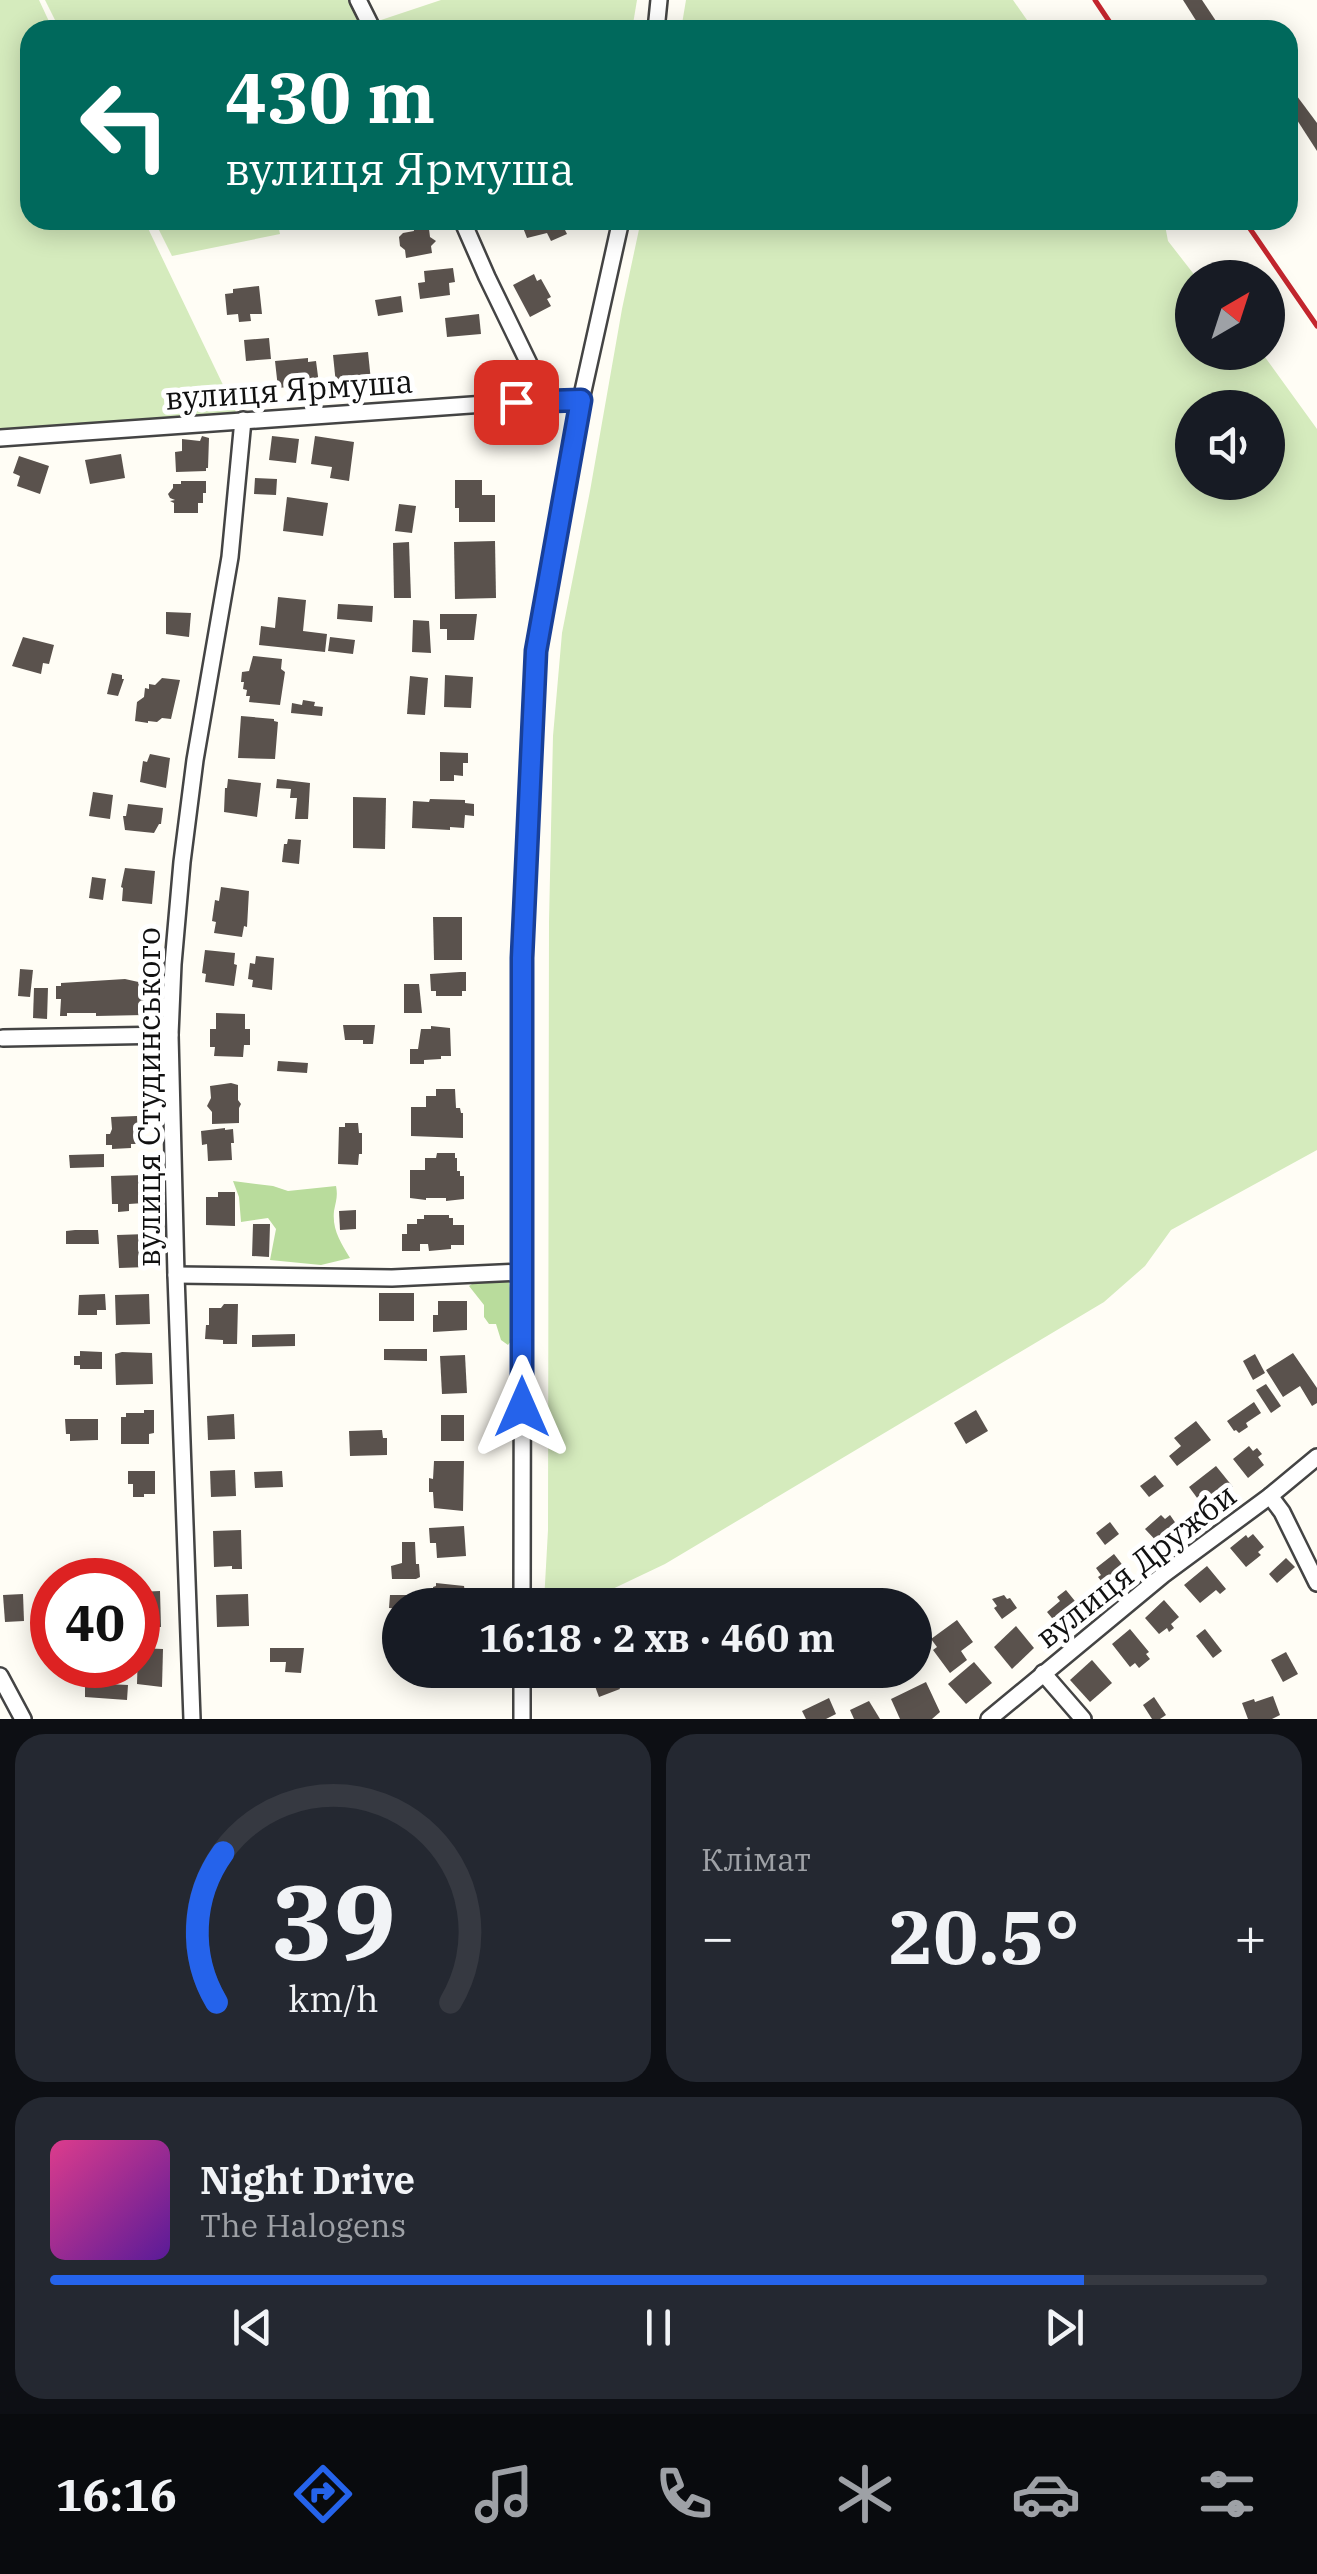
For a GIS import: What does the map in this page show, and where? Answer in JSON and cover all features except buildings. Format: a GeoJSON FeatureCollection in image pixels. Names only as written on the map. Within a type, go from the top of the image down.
{"type":"FeatureCollection","features":[{"type":"Feature","properties":{"kind":"street"},"geometry":{"type":"LineString","coordinates":[[466,230],[535,376],[543,391],[556,400]]}},
{"type":"Feature","properties":{"kind":"street"},"geometry":{"type":"LineString","coordinates":[[522,1588],[522,958],[536,651],[581,400],[619,230]]}},
{"type":"Feature","properties":{"kind":"street","name":"вулиця Ярмуша"},"geometry":{"type":"LineString","coordinates":[[0,438],[581,400]]}},
{"type":"Feature","properties":{"kind":"street","name":"вулиця Студинського"},"geometry":{"type":"LineString","coordinates":[[192,1719],[170,1035],[182,862],[230,556],[244,420]]}},
{"type":"Feature","properties":{"kind":"street"},"geometry":{"type":"LineString","coordinates":[[3,1038],[170,1035]]}},
{"type":"Feature","properties":{"kind":"street"},"geometry":{"type":"LineString","coordinates":[[176,1275],[392,1278],[523,1272]]}},
{"type":"Feature","properties":{"kind":"street","name":"вулиця Дружби"},"geometry":{"type":"LineString","coordinates":[[989,1719],[1163,1575],[1317,1457]]}},
{"type":"Feature","properties":{"kind":"street"},"geometry":{"type":"LineString","coordinates":[[1270,1496],[1317,1582]]}},
{"type":"Feature","properties":{"kind":"street"},"geometry":{"type":"LineString","coordinates":[[1043,1674],[1083,1719]]}},
{"type":"Feature","properties":{"kind":"street"},"geometry":{"type":"LineString","coordinates":[[0,1676],[23,1719]]}},
{"type":"Feature","properties":{"kind":"street"},"geometry":{"type":"LineString","coordinates":[[522,1688],[522,1719]]}},
{"type":"Feature","properties":{"kind":"green space"},"geometry":{"type":"Polygon","coordinates":[[[0,0],[39,0],[48,20],[20,20],[20,230],[149,230],[236,412],[0,433],[0,0]]]}},
{"type":"Feature","properties":{"kind":"green space"},"geometry":{"type":"Polygon","coordinates":[[[45,0],[358,0],[367,20],[55,20],[45,0]]]}},
{"type":"Feature","properties":{"kind":"green space"},"geometry":{"type":"Polygon","coordinates":[[[441,0],[637,0],[634,20],[381,20],[441,0]]]}},
{"type":"Feature","properties":{"kind":"green space"},"geometry":{"type":"Polygon","coordinates":[[[686,0],[1013,0],[1027,20],[683,20],[686,0]]]}},
{"type":"Feature","properties":{"kind":"green space"},"geometry":{"type":"Polygon","coordinates":[[[159,230],[279,230],[280,234],[172,256],[159,230]]]}},
{"type":"Feature","properties":{"kind":"green space"},"geometry":{"type":"Polygon","coordinates":[[[639,230],[1166,230],[1168,241],[1183,260],[1175,260],[1175,370],[1274,370],[1317,429],[1317,1150],[1171,1230],[1145,1266],[1104,1302],[665,1564],[615,1588],[545,1588],[549,922],[553,736],[562,633],[639,230]]]}},
{"type":"Feature","properties":{"kind":"green space"},"geometry":{"type":"Polygon","coordinates":[[[233,1181],[288,1191],[336,1186],[334,1224],[350,1258],[321,1265],[270,1260],[276,1229],[268,1218],[241,1222],[233,1181]]]}},
{"type":"Feature","properties":{"kind":"green space"},"geometry":{"type":"Polygon","coordinates":[[[508,1279],[512,1309],[513,1339],[508,1345],[501,1340],[496,1324],[489,1324],[484,1317],[484,1305],[469,1286],[508,1279]]]}},
{"type":"Feature","properties":{"kind":"railway"},"geometry":{"type":"LineString","coordinates":[[1095,0],[1108,20]]}},
{"type":"Feature","properties":{"kind":"railway"},"geometry":{"type":"LineString","coordinates":[[1251,230],[1317,326]]}},
{"type":"Feature","properties":{"kind":"route"},"geometry":{"type":"LineString","coordinates":[[516,402],[581,400],[536,651],[522,958],[522,1407]]}}]}
